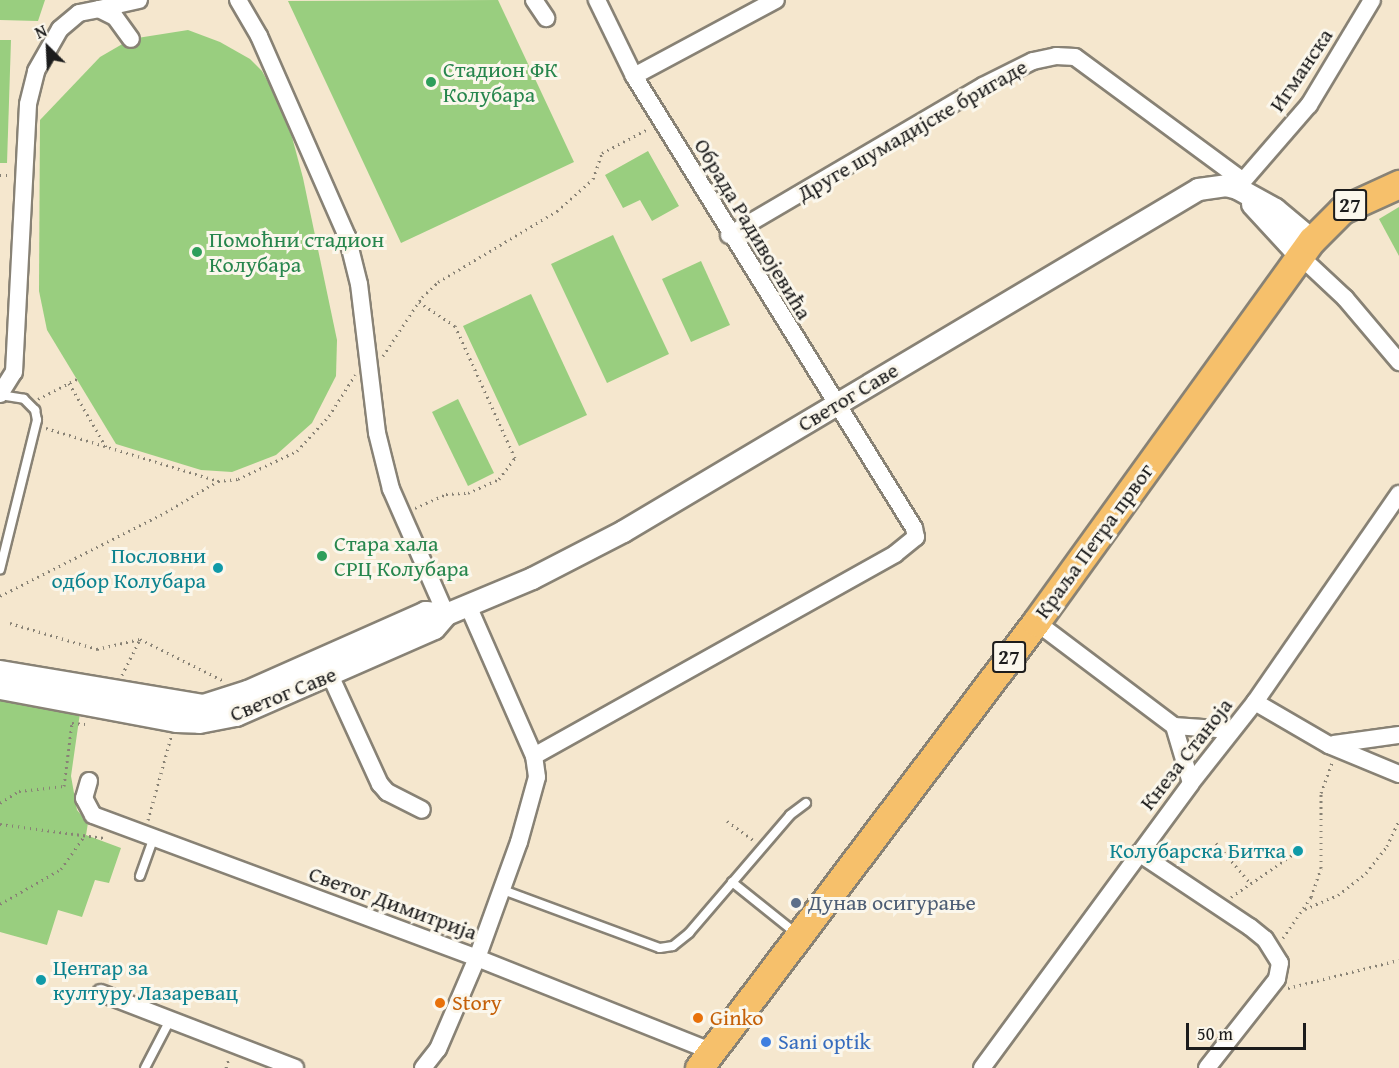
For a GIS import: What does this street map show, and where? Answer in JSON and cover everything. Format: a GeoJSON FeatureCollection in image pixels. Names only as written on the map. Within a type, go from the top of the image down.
{"type":"FeatureCollection","features":[{"type":"Feature","properties":{"kind":"main road","name":"27"},"geometry":{"type":"LineString","coordinates":[[1306,248],[1342,210],[1399,184]]}},
{"type":"Feature","properties":{"kind":"main road","name":"Краља Петра првог"},"geometry":{"type":"LineString","coordinates":[[705,1060],[1036,622],[1306,248]]}},
{"type":"Feature","properties":{"kind":"street"},"geometry":{"type":"LineString","coordinates":[[0,395],[14,372],[28,104],[47,47],[60,29],[80,13],[139,0]]}},
{"type":"Feature","properties":{"kind":"street"},"geometry":{"type":"LineString","coordinates":[[238,0],[259,36],[347,236],[359,284],[377,433],[402,514],[446,614]]}},
{"type":"Feature","properties":{"kind":"street"},"geometry":{"type":"LineString","coordinates":[[534,0],[546,18]]}},
{"type":"Feature","properties":{"kind":"street","name":"Обрада Радивојевића"},"geometry":{"type":"LineString","coordinates":[[534,756],[909,546],[916,537],[914,528],[729,234],[634,76],[597,0]]}},
{"type":"Feature","properties":{"kind":"street"},"geometry":{"type":"LineString","coordinates":[[634,76],[776,0]]}},
{"type":"Feature","properties":{"kind":"street","name":"Игманска"},"geometry":{"type":"LineString","coordinates":[[1242,188],[1309,105],[1372,0]]}},
{"type":"Feature","properties":{"kind":"street"},"geometry":{"type":"LineString","coordinates":[[99,9],[115,17],[131,39]]}},
{"type":"Feature","properties":{"kind":"street","name":"Друге шумадијске бригаде"},"geometry":{"type":"LineString","coordinates":[[729,234],[983,86],[1033,61],[1056,56],[1075,57],[1242,188],[1306,248]]}},
{"type":"Feature","properties":{"kind":"street","name":"Светог Саве"},"geometry":{"type":"LineString","coordinates":[[0,671],[203,705],[247,691],[425,612],[446,614],[468,606],[623,531],[1179,198],[1214,185],[1242,188]]}},
{"type":"Feature","properties":{"kind":"street"},"geometry":{"type":"LineString","coordinates":[[1306,248],[1344,298],[1399,362]]}},
{"type":"Feature","properties":{"kind":"street","name":"Кнеза Станоја"},"geometry":{"type":"LineString","coordinates":[[982,1068],[1191,783],[1255,702],[1399,494]]}},
{"type":"Feature","properties":{"kind":"street"},"geometry":{"type":"LineString","coordinates":[[423,1068],[438,1049],[477,958],[503,890],[537,777],[534,756],[468,606]]}},
{"type":"Feature","properties":{"kind":"street","name":"Светог Саве"},"geometry":{"type":"LineString","coordinates":[[0,688],[176,721],[199,722],[236,715],[330,675],[434,628],[446,614]]}},
{"type":"Feature","properties":{"kind":"street"},"geometry":{"type":"LineString","coordinates":[[1036,622],[1174,726],[1232,730]]}},
{"type":"Feature","properties":{"kind":"street"},"geometry":{"type":"LineString","coordinates":[[330,675],[380,784],[387,792],[422,810]]}},
{"type":"Feature","properties":{"kind":"street"},"geometry":{"type":"LineString","coordinates":[[1255,702],[1329,744],[1399,774]]}},
{"type":"Feature","properties":{"kind":"street"},"geometry":{"type":"LineString","coordinates":[[1174,726],[1191,783]]}},
{"type":"Feature","properties":{"kind":"street"},"geometry":{"type":"LineString","coordinates":[[1329,744],[1399,735]]}},
{"type":"Feature","properties":{"kind":"street","name":"Светог Димитрија"},"geometry":{"type":"LineString","coordinates":[[89,781],[84,798],[87,811],[477,958],[705,1060]]}},
{"type":"Feature","properties":{"kind":"street"},"geometry":{"type":"LineString","coordinates":[[1139,853],[1265,939],[1274,952],[1281,971],[1207,1068]]}},
{"type":"Feature","properties":{"kind":"street"},"geometry":{"type":"LineString","coordinates":[[101,993],[295,1068]]}},
{"type":"Feature","properties":{"kind":"lane"},"geometry":{"type":"LineString","coordinates":[[0,395],[24,399],[34,410],[36,425],[0,570]]}},
{"type":"Feature","properties":{"kind":"lane"},"geometry":{"type":"LineString","coordinates":[[503,890],[660,948],[673,946],[689,933],[762,847],[806,803]]}},
{"type":"Feature","properties":{"kind":"lane"},"geometry":{"type":"LineString","coordinates":[[140,876],[149,835]]}},
{"type":"Feature","properties":{"kind":"lane"},"geometry":{"type":"LineString","coordinates":[[732,882],[799,936]]}},
{"type":"Feature","properties":{"kind":"lane"},"geometry":{"type":"LineString","coordinates":[[145,1068],[170,1020]]}},
{"type":"Feature","properties":{"kind":"path"},"geometry":{"type":"LineString","coordinates":[[0,596],[166,512],[218,481],[258,472],[297,451],[329,416],[348,381],[386,354],[419,302],[438,282],[557,211],[593,179],[602,153],[662,122]]}},
{"type":"Feature","properties":{"kind":"path"},"geometry":{"type":"LineString","coordinates":[[402,514],[446,494],[468,493],[499,479],[515,458],[455,327],[419,302]]}},
{"type":"Feature","properties":{"kind":"path"},"geometry":{"type":"LineString","coordinates":[[28,403],[77,380]]}},
{"type":"Feature","properties":{"kind":"path"},"geometry":{"type":"LineString","coordinates":[[69,383],[106,447]]}},
{"type":"Feature","properties":{"kind":"path"},"geometry":{"type":"LineString","coordinates":[[36,425],[218,481]]}},
{"type":"Feature","properties":{"kind":"path"},"geometry":{"type":"LineString","coordinates":[[10,623],[97,649],[140,639],[229,683]]}},
{"type":"Feature","properties":{"kind":"path"},"geometry":{"type":"LineString","coordinates":[[124,667],[140,639]]}},
{"type":"Feature","properties":{"kind":"path"},"geometry":{"type":"LineString","coordinates":[[149,835],[176,721]]}},
{"type":"Feature","properties":{"kind":"path"},"geometry":{"type":"LineString","coordinates":[[0,803],[19,791],[63,786],[72,723],[86,724]]}},
{"type":"Feature","properties":{"kind":"path"},"geometry":{"type":"LineString","coordinates":[[1274,952],[1303,909],[1321,868],[1324,782],[1333,762],[1347,750]]}},
{"type":"Feature","properties":{"kind":"path"},"geometry":{"type":"LineString","coordinates":[[727,820],[762,847]]}},
{"type":"Feature","properties":{"kind":"path"},"geometry":{"type":"LineString","coordinates":[[1303,909],[1338,894],[1366,873],[1387,846],[1399,820]]}},
{"type":"Feature","properties":{"kind":"path"},"geometry":{"type":"LineString","coordinates":[[0,824],[107,838]]}},
{"type":"Feature","properties":{"kind":"path"},"geometry":{"type":"LineString","coordinates":[[0,904],[61,869],[86,835]]}},
{"type":"Feature","properties":{"kind":"path"},"geometry":{"type":"LineString","coordinates":[[1216,843],[1251,884]]}},
{"type":"Feature","properties":{"kind":"path"},"geometry":{"type":"LineString","coordinates":[[1216,906],[1298,851]]}},
{"type":"Feature","properties":{"kind":"path"},"geometry":{"type":"LineString","coordinates":[[1266,993],[1399,960]]}},
{"type":"Feature","properties":{"kind":"green space"},"geometry":{"type":"Polygon","coordinates":[[[0,0],[45,0],[38,21],[0,20],[0,0]]]}},
{"type":"Feature","properties":{"kind":"green space","name":"Стадион ФК Колубара"},"geometry":{"type":"Polygon","coordinates":[[[498,0],[574,162],[401,243],[288,1],[498,0]]]}},
{"type":"Feature","properties":{"kind":"green space"},"geometry":{"type":"Polygon","coordinates":[[[188,30],[220,42],[250,59],[262,71],[274,93],[292,137],[303,178],[337,340],[336,376],[312,423],[276,455],[232,472],[201,470],[116,444],[47,330],[39,291],[40,120],[100,57],[131,39],[188,30]]]}},
{"type":"Feature","properties":{"kind":"green space"},"geometry":{"type":"Polygon","coordinates":[[[0,40],[11,40],[7,163],[0,163],[0,40]]]}},
{"type":"Feature","properties":{"kind":"green space"},"geometry":{"type":"Polygon","coordinates":[[[648,151],[679,206],[652,221],[640,200],[623,208],[605,175],[648,151]]]}},
{"type":"Feature","properties":{"kind":"green space"},"geometry":{"type":"Polygon","coordinates":[[[1399,207],[1399,256],[1379,219],[1399,207]]]}},
{"type":"Feature","properties":{"kind":"green space"},"geometry":{"type":"Polygon","coordinates":[[[613,235],[669,354],[607,383],[551,264],[613,235]]]}},
{"type":"Feature","properties":{"kind":"green space"},"geometry":{"type":"Polygon","coordinates":[[[701,261],[730,325],[691,342],[662,279],[701,261]]]}},
{"type":"Feature","properties":{"kind":"green space"},"geometry":{"type":"Polygon","coordinates":[[[531,294],[587,415],[519,446],[463,326],[531,294]]]}},
{"type":"Feature","properties":{"kind":"green space"},"geometry":{"type":"Polygon","coordinates":[[[458,399],[494,473],[468,486],[432,412],[458,399]]]}},
{"type":"Feature","properties":{"kind":"green space"},"geometry":{"type":"Polygon","coordinates":[[[0,698],[80,713],[71,776],[77,810],[88,823],[86,835],[121,848],[109,883],[95,880],[82,917],[58,910],[47,945],[0,932],[0,698]]]}},
{"type":"Feature","properties":{"kind":"place","name":"Стадион ФК Колубара"},"geometry":{"type":"Point","coordinates":[431,82]}},
{"type":"Feature","properties":{"kind":"place","name":"Помоћни стадион Колубара"},"geometry":{"type":"Point","coordinates":[197,252]}},
{"type":"Feature","properties":{"kind":"place","name":"Стара хала СРЦ Колубара"},"geometry":{"type":"Point","coordinates":[322,556]}},
{"type":"Feature","properties":{"kind":"place","name":"Пословни одбор Колубара"},"geometry":{"type":"Point","coordinates":[218,568]}},
{"type":"Feature","properties":{"kind":"place","name":"Колубарска Битка"},"geometry":{"type":"Point","coordinates":[1298,851]}},
{"type":"Feature","properties":{"kind":"place","name":"Дунав осигурање"},"geometry":{"type":"Point","coordinates":[796,903]}},
{"type":"Feature","properties":{"kind":"place","name":"Центар за културу Лазаревац"},"geometry":{"type":"Point","coordinates":[41,980]}},
{"type":"Feature","properties":{"kind":"place","name":"Story"},"geometry":{"type":"Point","coordinates":[440,1003]}},
{"type":"Feature","properties":{"kind":"place","name":"Ginko"},"geometry":{"type":"Point","coordinates":[698,1018]}},
{"type":"Feature","properties":{"kind":"place","name":"Sani optik"},"geometry":{"type":"Point","coordinates":[766,1042]}}]}
